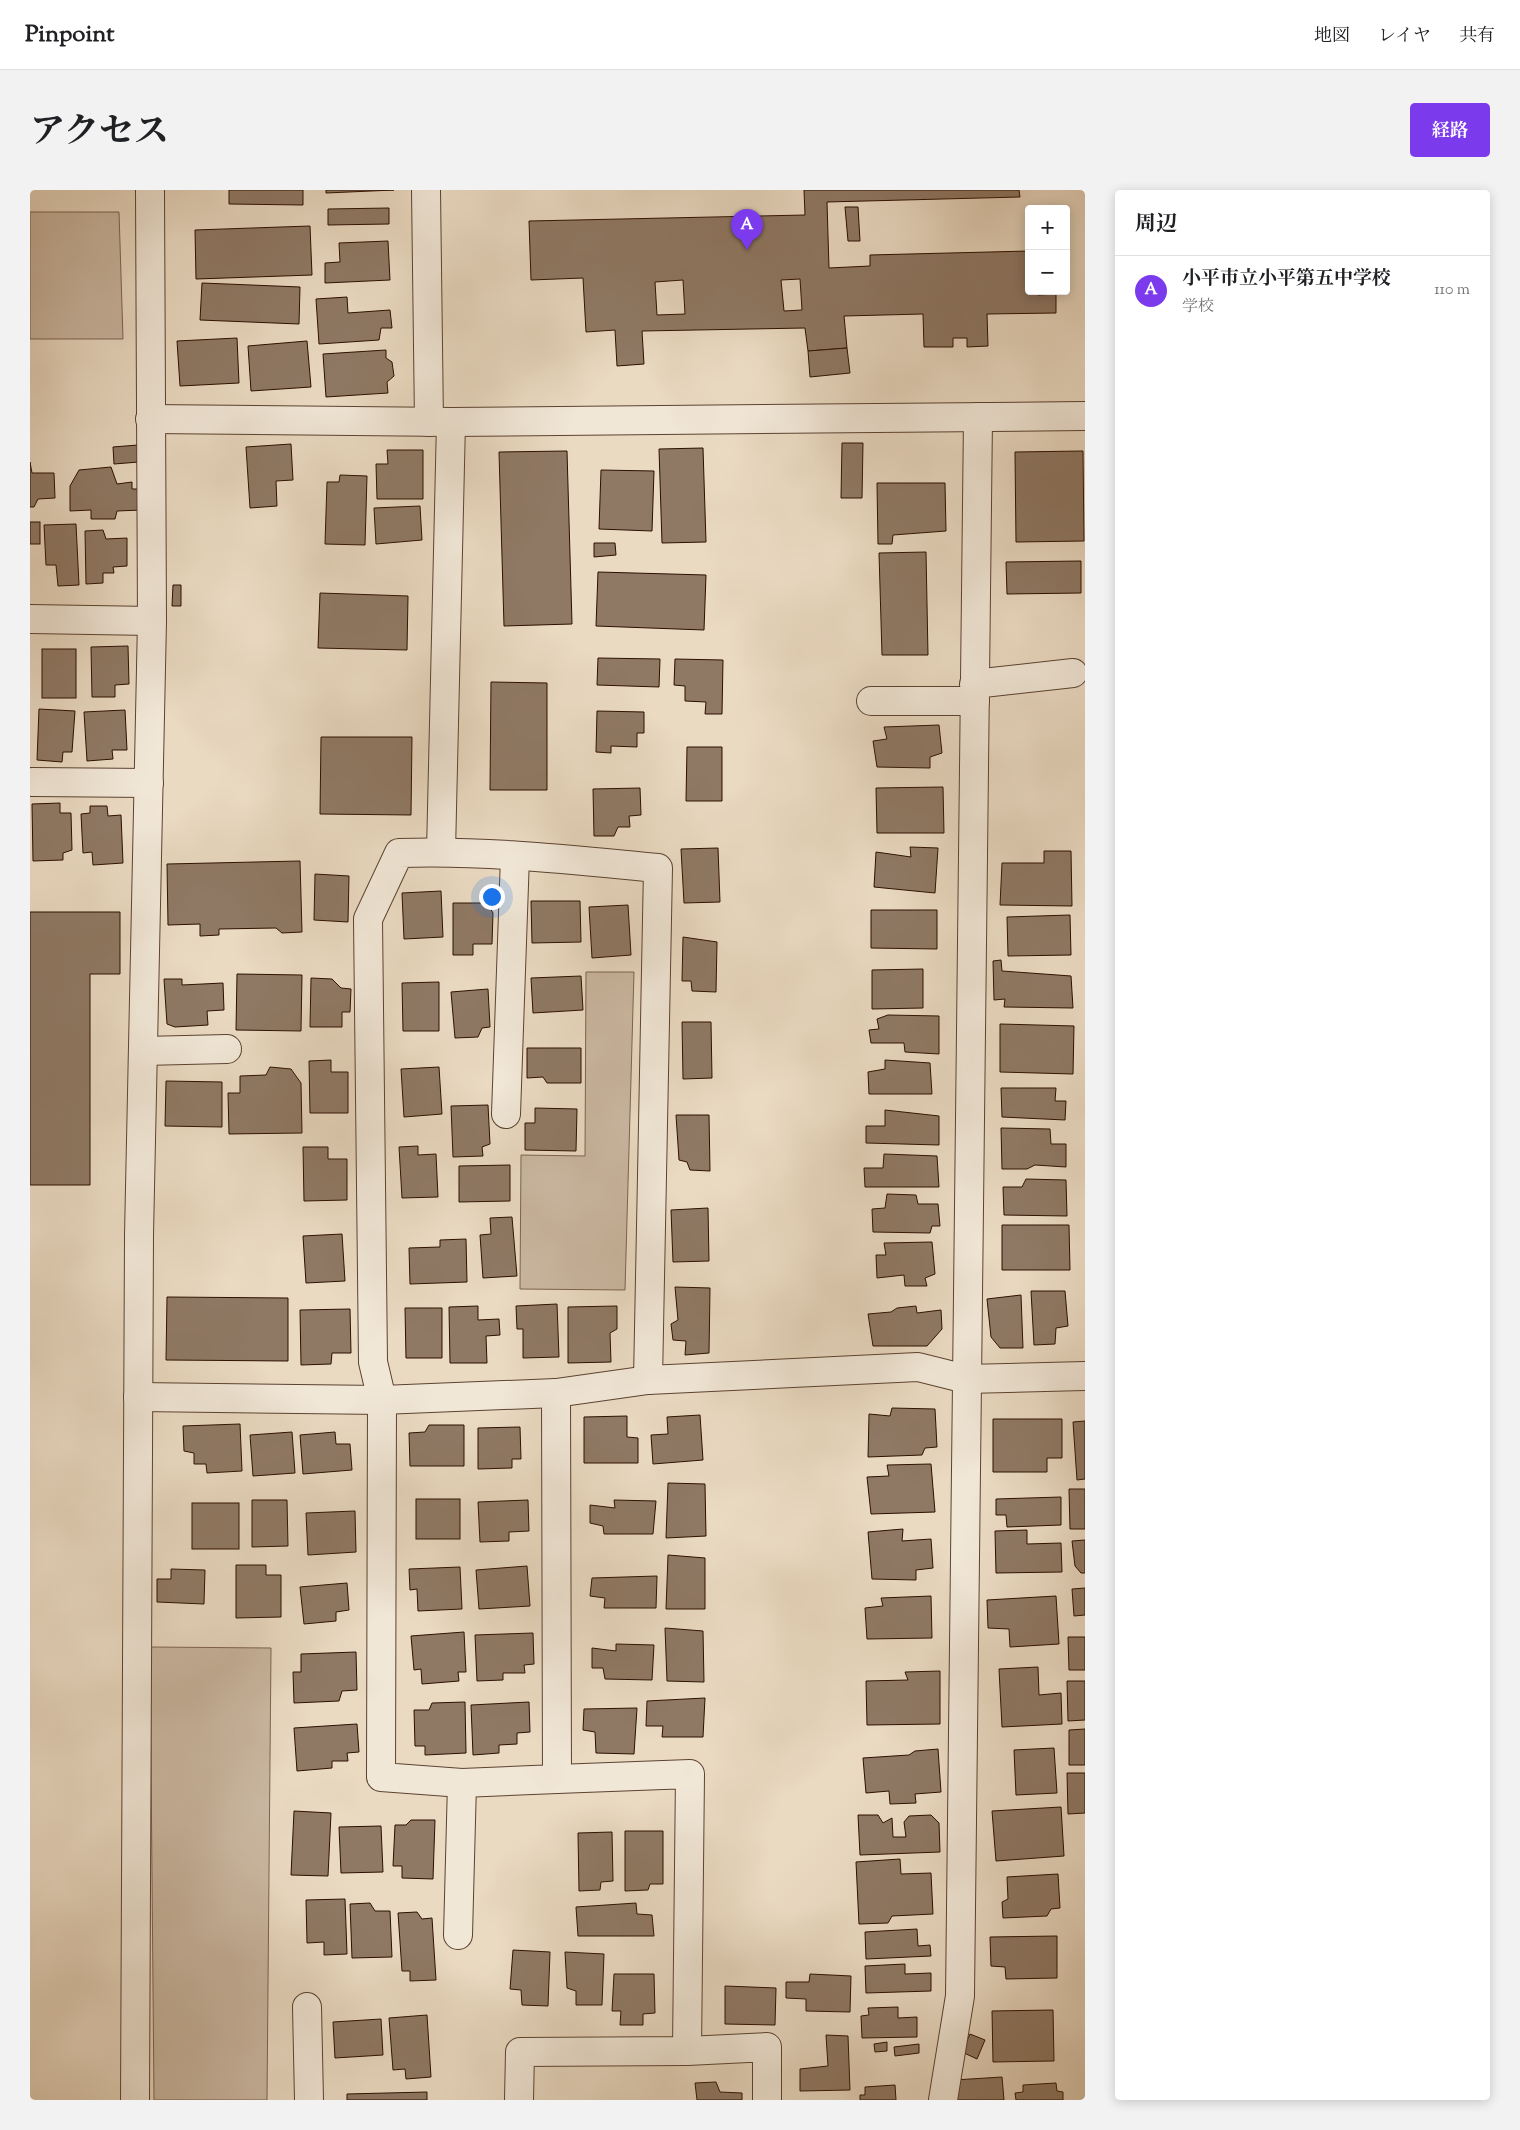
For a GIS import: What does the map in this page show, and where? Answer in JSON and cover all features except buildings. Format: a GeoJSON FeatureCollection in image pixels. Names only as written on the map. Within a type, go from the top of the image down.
{"type":"FeatureCollection","features":[{"type":"Feature","properties":{"kind":"street"},"geometry":{"type":"LineString","coordinates":[[135,2100],[138,1397],[152,621],[150,190]]}},
{"type":"Feature","properties":{"kind":"street"},"geometry":{"type":"LineString","coordinates":[[426,190],[440,422],[441,852]]}},
{"type":"Feature","properties":{"kind":"street"},"geometry":{"type":"LineString","coordinates":[[150,419],[440,422],[1085,416]]}},
{"type":"Feature","properties":{"kind":"street"},"geometry":{"type":"LineString","coordinates":[[943,2100],[960,1996],[978,417]]}},
{"type":"Feature","properties":{"kind":"street"},"geometry":{"type":"LineString","coordinates":[[30,619],[152,621]]}},
{"type":"Feature","properties":{"kind":"street"},"geometry":{"type":"LineString","coordinates":[[871,701],[974,692],[1072,673]]}},
{"type":"Feature","properties":{"kind":"street"},"geometry":{"type":"LineString","coordinates":[[32,782],[148,783]]}},
{"type":"Feature","properties":{"kind":"street"},"geometry":{"type":"LineString","coordinates":[[648,1380],[658,868],[515,856],[441,852],[399,853],[368,919],[373,1362],[382,1400],[381,1776],[462,1783],[690,1774],[688,2051]]}},
{"type":"Feature","properties":{"kind":"street"},"geometry":{"type":"LineString","coordinates":[[506,1114],[515,856]]}},
{"type":"Feature","properties":{"kind":"street"},"geometry":{"type":"LineString","coordinates":[[143,1051],[227,1049]]}},
{"type":"Feature","properties":{"kind":"street"},"geometry":{"type":"LineString","coordinates":[[138,1397],[382,1400],[556,1393],[648,1380],[918,1367],[966,1379],[1085,1376]]}},
{"type":"Feature","properties":{"kind":"street"},"geometry":{"type":"LineString","coordinates":[[556,1393],[557,1779]]}},
{"type":"Feature","properties":{"kind":"street"},"geometry":{"type":"LineString","coordinates":[[458,1934],[462,1783]]}},
{"type":"Feature","properties":{"kind":"street"},"geometry":{"type":"LineString","coordinates":[[307,2007],[309,2100]]}},
{"type":"Feature","properties":{"kind":"street"},"geometry":{"type":"LineString","coordinates":[[519,2100],[520,2052],[688,2051],[767,2046],[767,2100]]}},
{"type":"Feature","properties":{"kind":"shaded area"},"geometry":{"type":"Polygon","coordinates":[[[30,212],[119,212],[123,339],[30,339],[30,212]]]}},
{"type":"Feature","properties":{"kind":"shaded area"},"geometry":{"type":"Polygon","coordinates":[[[586,972],[634,972],[625,1290],[520,1289],[521,1155],[585,1156],[586,972]]]}},
{"type":"Feature","properties":{"kind":"shaded area"},"geometry":{"type":"Polygon","coordinates":[[[150,1647],[271,1648],[267,2100],[154,2100],[150,1647]]]}},
{"type":"Feature","properties":{"kind":"place","name":"小平市立小平第五中学校"},"geometry":{"type":"Point","coordinates":[747,250]}}]}
